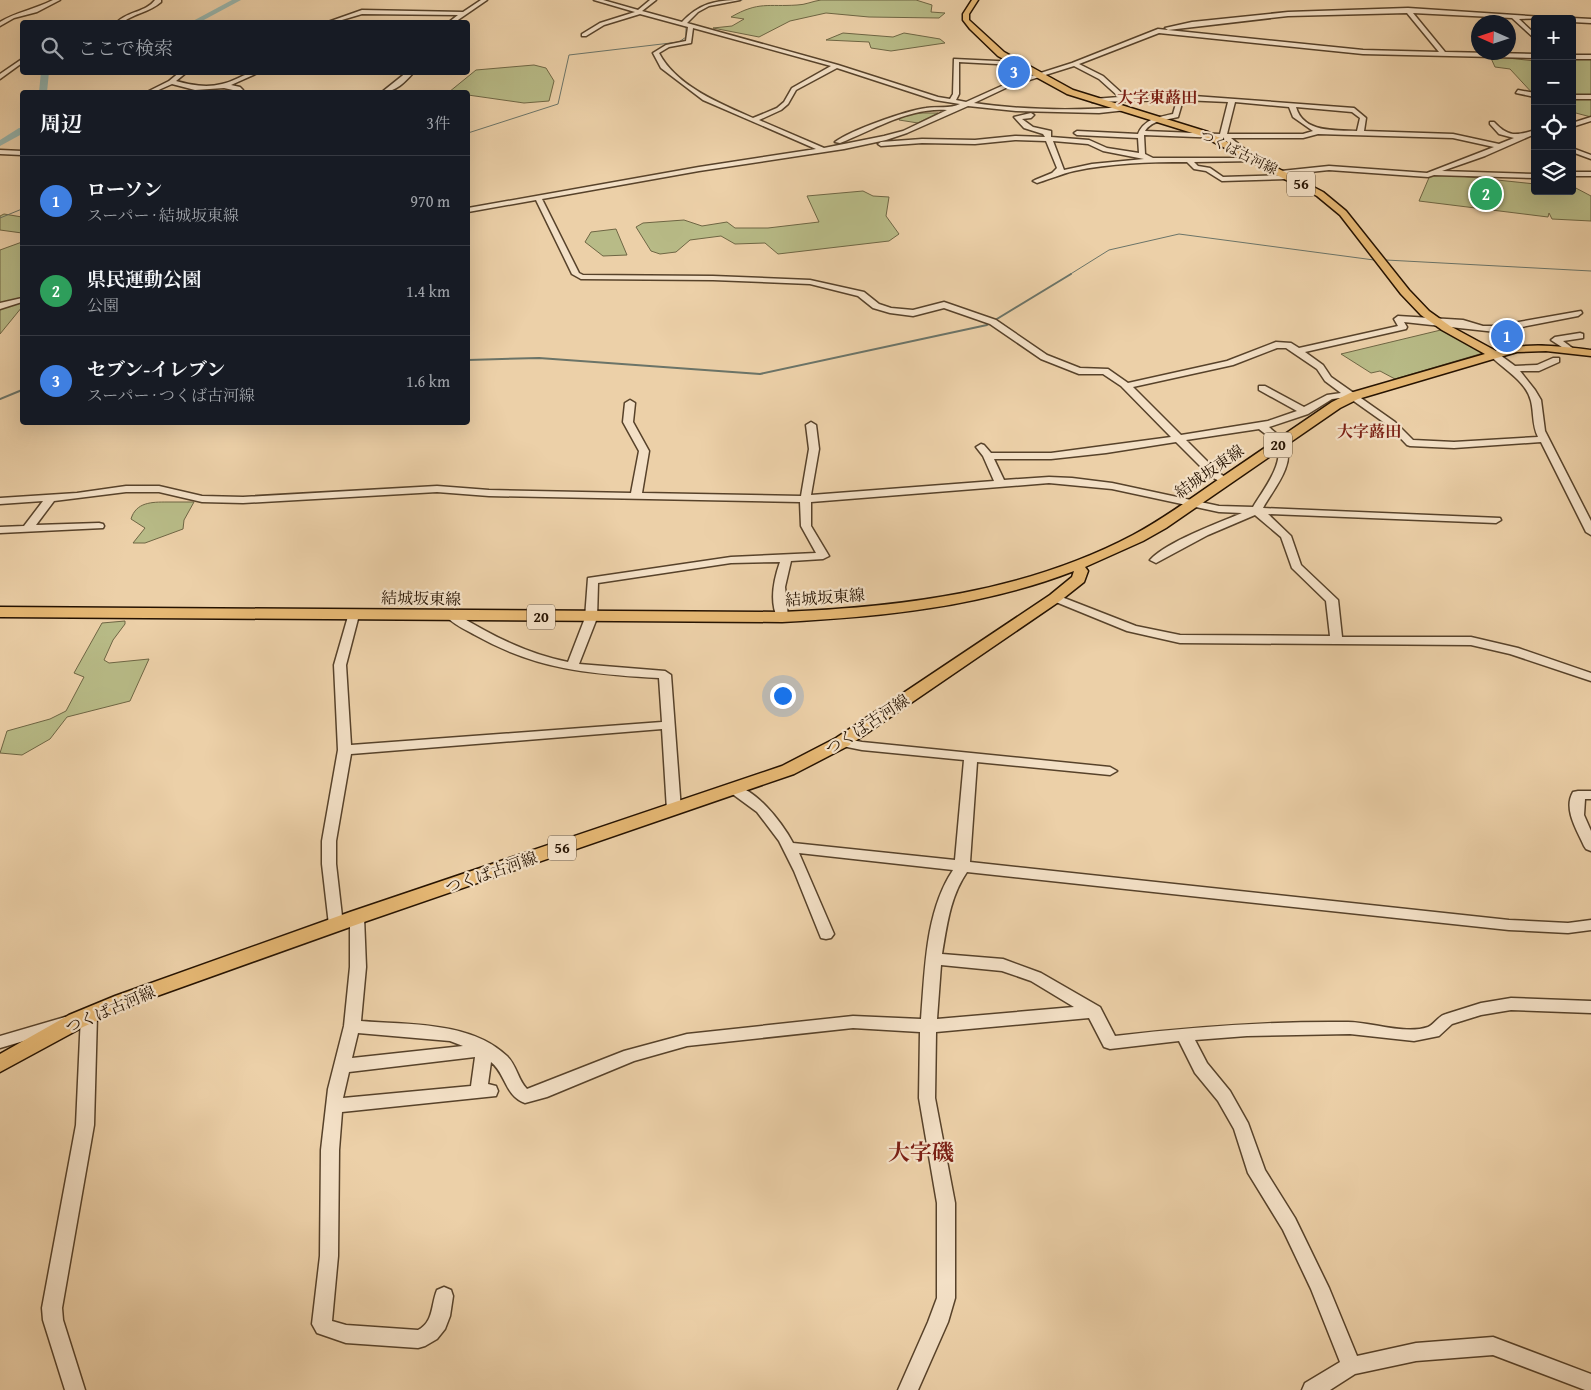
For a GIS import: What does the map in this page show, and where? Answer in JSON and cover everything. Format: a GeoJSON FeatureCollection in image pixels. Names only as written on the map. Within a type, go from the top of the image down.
{"type":"FeatureCollection","features":[{"type":"Feature","properties":{"kind":"main road","name":"つくば古河線"},"geometry":{"type":"LineString","coordinates":[[975,0],[966,14],[968,24],[992,47],[1016,63],[1070,92],[1205,134],[1320,194],[1343,213],[1405,292],[1425,313],[1469,341],[1494,354]]}},
{"type":"Feature","properties":{"kind":"main road","name":"結城坂東線"},"geometry":{"type":"LineString","coordinates":[[0,612],[782,618],[860,612],[937,602],[1018,584],[1076,565],[1137,538],[1192,504],[1352,395],[1494,354],[1525,348],[1591,353]]}},
{"type":"Feature","properties":{"kind":"main road","name":"つくば古河線"},"geometry":{"type":"LineString","coordinates":[[0,1064],[82,1018],[122,1001],[357,917],[788,770],[842,742],[1055,598],[1079,579],[1081,571],[1076,565]]}},
{"type":"Feature","properties":{"kind":"street"},"geometry":{"type":"LineString","coordinates":[[0,24],[12,17],[35,11],[57,0]]}},
{"type":"Feature","properties":{"kind":"street"},"geometry":{"type":"LineString","coordinates":[[123,20],[128,16],[145,11],[158,2],[158,0]]}},
{"type":"Feature","properties":{"kind":"street"},"geometry":{"type":"LineString","coordinates":[[455,20],[484,0]]}},
{"type":"Feature","properties":{"kind":"street"},"geometry":{"type":"LineString","coordinates":[[597,0],[836,66],[911,92],[952,102],[1031,110],[1128,111],[1132,108],[1116,89],[1091,70],[1074,64]]}},
{"type":"Feature","properties":{"kind":"street"},"geometry":{"type":"LineString","coordinates":[[584,35],[589,29],[615,22],[640,12],[653,0]]}},
{"type":"Feature","properties":{"kind":"street"},"geometry":{"type":"LineString","coordinates":[[683,24],[701,4],[737,0]]}},
{"type":"Feature","properties":{"kind":"street"},"geometry":{"type":"LineString","coordinates":[[1408,10],[1443,54]]}},
{"type":"Feature","properties":{"kind":"street"},"geometry":{"type":"LineString","coordinates":[[470,210],[717,166],[862,144],[905,132],[1008,84],[1074,64],[1158,30],[1192,24],[1277,15],[1408,10],[1496,15]]}},
{"type":"Feature","properties":{"kind":"street"},"geometry":{"type":"LineString","coordinates":[[337,20],[362,12],[465,14]]}},
{"type":"Feature","properties":{"kind":"street"},"geometry":{"type":"LineString","coordinates":[[1516,16],[1531,17]]}},
{"type":"Feature","properties":{"kind":"street"},"geometry":{"type":"LineString","coordinates":[[1516,19],[1531,33]]}},
{"type":"Feature","properties":{"kind":"street"},"geometry":{"type":"LineString","coordinates":[[1576,20],[1591,21]]}},
{"type":"Feature","properties":{"kind":"street"},"geometry":{"type":"LineString","coordinates":[[691,26],[689,42],[664,46],[657,50],[656,53],[663,67],[705,99],[823,150]]}},
{"type":"Feature","properties":{"kind":"street"},"geometry":{"type":"LineString","coordinates":[[1158,30],[1363,52],[1531,56]]}},
{"type":"Feature","properties":{"kind":"street"},"geometry":{"type":"LineString","coordinates":[[1576,57],[1591,57]]}},
{"type":"Feature","properties":{"kind":"street"},"geometry":{"type":"LineString","coordinates":[[952,102],[956,94],[956,60],[1016,63]]}},
{"type":"Feature","properties":{"kind":"street"},"geometry":{"type":"LineString","coordinates":[[0,77],[20,62]]}},
{"type":"Feature","properties":{"kind":"street"},"geometry":{"type":"LineString","coordinates":[[753,120],[779,109],[786,103],[794,89],[836,66]]}},
{"type":"Feature","properties":{"kind":"street"},"geometry":{"type":"LineString","coordinates":[[154,90],[180,75]]}},
{"type":"Feature","properties":{"kind":"street"},"geometry":{"type":"LineString","coordinates":[[224,86],[250,75]]}},
{"type":"Feature","properties":{"kind":"street"},"geometry":{"type":"LineString","coordinates":[[389,90],[408,75]]}},
{"type":"Feature","properties":{"kind":"street"},"geometry":{"type":"LineString","coordinates":[[171,82],[195,88],[224,86],[240,90]]}},
{"type":"Feature","properties":{"kind":"street"},"geometry":{"type":"LineString","coordinates":[[1518,92],[1531,94]]}},
{"type":"Feature","properties":{"kind":"street"},"geometry":{"type":"LineString","coordinates":[[1142,155],[1141,135],[1157,118],[1176,116],[1180,97]]}},
{"type":"Feature","properties":{"kind":"street"},"geometry":{"type":"LineString","coordinates":[[1094,101],[1124,98],[1180,97],[1354,110],[1363,118],[1360,132]]}},
{"type":"Feature","properties":{"kind":"street"},"geometry":{"type":"LineString","coordinates":[[1576,97],[1591,97]]}},
{"type":"Feature","properties":{"kind":"street"},"geometry":{"type":"LineString","coordinates":[[1223,135],[1232,100]]}},
{"type":"Feature","properties":{"kind":"street"},"geometry":{"type":"LineString","coordinates":[[1292,105],[1295,116],[1318,132]]}},
{"type":"Feature","properties":{"kind":"street"},"geometry":{"type":"LineString","coordinates":[[823,150],[826,147],[906,115],[943,107],[954,109]]}},
{"type":"Feature","properties":{"kind":"street"},"geometry":{"type":"LineString","coordinates":[[1031,110],[1029,117],[1017,117],[1017,119],[1035,130],[1047,135],[1089,142],[1105,150],[1142,155],[1151,160]]}},
{"type":"Feature","properties":{"kind":"street"},"geometry":{"type":"LineString","coordinates":[[1576,124],[1591,120]]}},
{"type":"Feature","properties":{"kind":"street"},"geometry":{"type":"LineString","coordinates":[[1492,123],[1501,133],[1520,137]]}},
{"type":"Feature","properties":{"kind":"street"},"geometry":{"type":"LineString","coordinates":[[862,144],[975,142],[1047,135],[1205,134],[1288,137],[1318,132],[1360,132],[1453,136],[1502,147]]}},
{"type":"Feature","properties":{"kind":"street"},"geometry":{"type":"LineString","coordinates":[[1047,135],[1061,169],[1055,174]]}},
{"type":"Feature","properties":{"kind":"street"},"geometry":{"type":"LineString","coordinates":[[1223,135],[1244,151],[1242,153]]}},
{"type":"Feature","properties":{"kind":"street"},"geometry":{"type":"LineString","coordinates":[[1189,160],[1196,168],[1208,169],[1222,179],[1261,179],[1329,168],[1428,175],[1430,172],[1470,160],[1502,147],[1520,137],[1531,135]]}},
{"type":"Feature","properties":{"kind":"street"},"geometry":{"type":"LineString","coordinates":[[1576,151],[1591,157]]}},
{"type":"Feature","properties":{"kind":"street"},"geometry":{"type":"LineString","coordinates":[[0,152],[20,153]]}},
{"type":"Feature","properties":{"kind":"street"},"geometry":{"type":"LineString","coordinates":[[1037,181],[1055,174],[1110,164],[1151,160],[1256,160]]}},
{"type":"Feature","properties":{"kind":"street"},"geometry":{"type":"LineString","coordinates":[[1430,172],[1484,176],[1531,176]]}},
{"type":"Feature","properties":{"kind":"street"},"geometry":{"type":"LineString","coordinates":[[1576,174],[1591,174]]}},
{"type":"Feature","properties":{"kind":"street"},"geometry":{"type":"LineString","coordinates":[[537,197],[545,209],[576,274],[581,277],[721,278],[810,282],[861,294],[876,306],[902,312],[917,312],[944,305],[993,322],[1044,357],[1079,371],[1105,371],[1126,386],[1176,438],[1215,475],[1226,481]]}},
{"type":"Feature","properties":{"kind":"street"},"geometry":{"type":"LineString","coordinates":[[0,306],[20,301]]}},
{"type":"Feature","properties":{"kind":"street"},"geometry":{"type":"LineString","coordinates":[[1299,351],[1404,328],[1398,319],[1465,324],[1477,328],[1496,329],[1578,313]]}},
{"type":"Feature","properties":{"kind":"street"},"geometry":{"type":"LineString","coordinates":[[1469,341],[1477,328]]}},
{"type":"Feature","properties":{"kind":"street"},"geometry":{"type":"LineString","coordinates":[[1571,350],[1555,340],[1580,336]]}},
{"type":"Feature","properties":{"kind":"street"},"geometry":{"type":"LineString","coordinates":[[1126,386],[1230,363],[1276,346],[1288,345],[1320,367],[1331,382],[1392,424],[1410,443],[1454,445],[1545,439]]}},
{"type":"Feature","properties":{"kind":"street"},"geometry":{"type":"LineString","coordinates":[[1494,354],[1513,369],[1532,392],[1536,400],[1540,431],[1591,532]]}},
{"type":"Feature","properties":{"kind":"street"},"geometry":{"type":"LineString","coordinates":[[1513,369],[1539,368],[1556,360]]}},
{"type":"Feature","properties":{"kind":"street"},"geometry":{"type":"LineString","coordinates":[[1262,388],[1305,412]]}},
{"type":"Feature","properties":{"kind":"street"},"geometry":{"type":"LineString","coordinates":[[988,456],[1051,456],[1106,450],[1260,425],[1305,412],[1330,397],[1352,395]]}},
{"type":"Feature","properties":{"kind":"street"},"geometry":{"type":"LineString","coordinates":[[630,403],[628,422],[644,451],[643,465],[636,495]]}},
{"type":"Feature","properties":{"kind":"street"},"geometry":{"type":"LineString","coordinates":[[572,667],[580,651],[591,618],[592,580],[731,560],[823,556],[805,524],[805,499],[814,459],[811,425]]}},
{"type":"Feature","properties":{"kind":"street"},"geometry":{"type":"LineString","coordinates":[[1156,560],[1178,545],[1200,534],[1256,511],[1262,499],[1274,484],[1280,469],[1282,447],[1260,425]]}},
{"type":"Feature","properties":{"kind":"street"},"geometry":{"type":"LineString","coordinates":[[980,447],[988,456],[1000,484]]}},
{"type":"Feature","properties":{"kind":"street"},"geometry":{"type":"LineString","coordinates":[[0,501],[51,498],[126,489],[159,489],[202,499],[244,500],[437,490],[489,493],[805,499],[1000,484],[1072,481],[1112,486],[1219,509],[1496,520]]}},
{"type":"Feature","properties":{"kind":"street"},"geometry":{"type":"LineString","coordinates":[[28,528],[51,498]]}},
{"type":"Feature","properties":{"kind":"street"},"geometry":{"type":"LineString","coordinates":[[1256,511],[1274,524],[1286,536],[1296,566],[1332,600],[1336,640]]}},
{"type":"Feature","properties":{"kind":"street"},"geometry":{"type":"LineString","coordinates":[[0,530],[100,526]]}},
{"type":"Feature","properties":{"kind":"street"},"geometry":{"type":"LineString","coordinates":[[782,618],[778,593],[779,579],[787,558]]}},
{"type":"Feature","properties":{"kind":"street"},"geometry":{"type":"LineString","coordinates":[[1055,598],[1136,631],[1158,636],[1180,639],[1471,641],[1514,651],[1591,677]]}},
{"type":"Feature","properties":{"kind":"street"},"geometry":{"type":"LineString","coordinates":[[336,925],[328,841],[345,750],[340,665],[353,615]]}},
{"type":"Feature","properties":{"kind":"street"},"geometry":{"type":"LineString","coordinates":[[452,616],[492,640],[542,660],[572,667],[665,675],[674,810]]}},
{"type":"Feature","properties":{"kind":"street"},"geometry":{"type":"LineString","coordinates":[[345,750],[669,725]]}},
{"type":"Feature","properties":{"kind":"street"},"geometry":{"type":"LineString","coordinates":[[842,742],[862,746],[971,758],[1110,771]]}},
{"type":"Feature","properties":{"kind":"street"},"geometry":{"type":"LineString","coordinates":[[908,1390],[938,1322],[946,1298],[946,1203],[928,1098],[928,1026],[934,958],[943,907],[954,880],[962,868],[971,758]]}},
{"type":"Feature","properties":{"kind":"street"},"geometry":{"type":"LineString","coordinates":[[734,790],[765,812],[790,847],[800,864],[826,934]]}},
{"type":"Feature","properties":{"kind":"street"},"geometry":{"type":"LineString","coordinates":[[1591,795],[1578,795],[1577,815],[1591,846]]}},
{"type":"Feature","properties":{"kind":"street"},"geometry":{"type":"LineString","coordinates":[[790,847],[962,868],[1330,904],[1509,925],[1568,928],[1591,925]]}},
{"type":"Feature","properties":{"kind":"street"},"geometry":{"type":"LineString","coordinates":[[357,917],[358,966],[352,1026],[341,1066],[334,1106],[330,1150],[329,1256],[322,1324],[324,1327],[346,1334],[425,1338],[436,1326],[444,1296]]}},
{"type":"Feature","properties":{"kind":"street"},"geometry":{"type":"LineString","coordinates":[[934,958],[1009,968],[1036,977],[1094,1011],[1110,1043],[1186,1034],[1350,1028],[1414,1035],[1433,1032],[1446,1020],[1481,1008],[1511,1004],[1591,1007]]}},
{"type":"Feature","properties":{"kind":"street"},"geometry":{"type":"LineString","coordinates":[[352,1026],[450,1035],[465,1040],[484,1050],[505,1065],[512,1074],[520,1094],[530,1095],[630,1056],[687,1040],[853,1022],[928,1026],[980,1023],[1094,1011]]}},
{"type":"Feature","properties":{"kind":"street"},"geometry":{"type":"LineString","coordinates":[[0,1042],[49,1026],[82,1018],[85,1125],[52,1308],[53,1320],[75,1390]]}},
{"type":"Feature","properties":{"kind":"street"},"geometry":{"type":"LineString","coordinates":[[1186,1034],[1187,1042],[1201,1068],[1224,1096],[1242,1128],[1257,1173],[1289,1224],[1320,1288],[1351,1366]]}},
{"type":"Feature","properties":{"kind":"street"},"geometry":{"type":"LineString","coordinates":[[341,1066],[484,1050]]}},
{"type":"Feature","properties":{"kind":"street"},"geometry":{"type":"LineString","coordinates":[[334,1106],[485,1092],[484,1050]]}},
{"type":"Feature","properties":{"kind":"street"},"geometry":{"type":"LineString","coordinates":[[1312,1390],[1351,1366],[1416,1352],[1493,1346],[1591,1383]]}},
{"type":"Feature","properties":{"kind":"green space"},"geometry":{"type":"Polygon","coordinates":[[[821,0],[916,0],[932,5],[931,12],[945,13],[939,18],[869,17],[826,13],[790,21],[759,37],[713,28],[732,26],[744,19],[731,17],[749,9],[764,6],[800,5],[821,0]]]}},
{"type":"Feature","properties":{"kind":"green space"},"geometry":{"type":"Polygon","coordinates":[[[843,33],[893,37],[904,33],[940,39],[945,43],[891,51],[871,48],[869,42],[826,40],[843,33]]]}},
{"type":"Feature","properties":{"kind":"green space"},"geometry":{"type":"Polygon","coordinates":[[[1576,58],[1591,59],[1591,117],[1576,113],[1576,58]]]}},
{"type":"Feature","properties":{"kind":"green space"},"geometry":{"type":"Polygon","coordinates":[[[1492,60],[1531,61],[1531,92],[1510,69],[1495,67],[1492,60]]]}},
{"type":"Feature","properties":{"kind":"green space"},"geometry":{"type":"Polygon","coordinates":[[[534,65],[546,68],[554,81],[549,101],[524,103],[470,95],[470,90],[451,90],[476,70],[534,65]]]}},
{"type":"Feature","properties":{"kind":"green space"},"geometry":{"type":"Polygon","coordinates":[[[914,113],[938,113],[918,123],[899,120],[914,113]]]}},
{"type":"Feature","properties":{"kind":"green space"},"geometry":{"type":"Polygon","coordinates":[[[1431,173],[1531,184],[1531,195],[1576,195],[1576,188],[1591,196],[1591,221],[1552,219],[1549,213],[1548,217],[1419,201],[1431,173]]]}},
{"type":"Feature","properties":{"kind":"green space"},"geometry":{"type":"Polygon","coordinates":[[[863,191],[873,196],[889,197],[886,216],[899,234],[889,241],[778,254],[765,243],[735,244],[721,236],[690,240],[676,252],[660,254],[651,251],[636,227],[643,223],[684,220],[702,226],[727,222],[735,228],[768,228],[819,222],[807,196],[863,191]]]}},
{"type":"Feature","properties":{"kind":"green space"},"geometry":{"type":"Polygon","coordinates":[[[4,214],[20,217],[20,233],[0,230],[0,216],[4,214]]]}},
{"type":"Feature","properties":{"kind":"green space"},"geometry":{"type":"Polygon","coordinates":[[[616,229],[627,255],[603,256],[585,242],[591,232],[616,229]]]}},
{"type":"Feature","properties":{"kind":"green space"},"geometry":{"type":"Polygon","coordinates":[[[20,243],[20,309],[0,334],[0,250],[20,243]]]}},
{"type":"Feature","properties":{"kind":"green space"},"geometry":{"type":"Polygon","coordinates":[[[1445,329],[1483,353],[1395,379],[1380,371],[1371,373],[1341,354],[1445,329]]]}},
{"type":"Feature","properties":{"kind":"green space"},"geometry":{"type":"Polygon","coordinates":[[[194,502],[184,520],[183,529],[145,543],[133,543],[145,528],[131,519],[133,513],[145,504],[194,502]]]}},
{"type":"Feature","properties":{"kind":"green space"},"geometry":{"type":"Polygon","coordinates":[[[125,621],[125,624],[113,640],[104,660],[109,663],[149,659],[130,701],[67,717],[50,739],[22,755],[0,753],[7,731],[50,719],[66,711],[84,677],[74,673],[102,623],[125,621]]]}},
{"type":"Feature","properties":{"kind":"waterway"},"geometry":{"type":"LineString","coordinates":[[198,20],[238,0]]}},
{"type":"Feature","properties":{"kind":"waterway"},"geometry":{"type":"LineString","coordinates":[[731,2],[742,0]]}},
{"type":"Feature","properties":{"kind":"waterway"},"geometry":{"type":"LineString","coordinates":[[470,132],[558,104],[569,55],[679,42],[686,37],[686,26]]}},
{"type":"Feature","properties":{"kind":"waterway"},"geometry":{"type":"LineString","coordinates":[[43,90],[45,75]]}},
{"type":"Feature","properties":{"kind":"waterway"},"geometry":{"type":"LineString","coordinates":[[0,143],[20,132]]}},
{"type":"Feature","properties":{"kind":"waterway"},"geometry":{"type":"LineString","coordinates":[[0,218],[20,210]]}},
{"type":"Feature","properties":{"kind":"waterway"},"geometry":{"type":"LineString","coordinates":[[1069,275],[1109,250],[1179,234],[1374,260]]}},
{"type":"Feature","properties":{"kind":"waterway"},"geometry":{"type":"LineString","coordinates":[[1386,260],[1591,271]]}},
{"type":"Feature","properties":{"kind":"waterway"},"geometry":{"type":"LineString","coordinates":[[470,360],[539,358],[760,374],[987,325],[1071,274]]}},
{"type":"Feature","properties":{"kind":"waterway"},"geometry":{"type":"LineString","coordinates":[[0,399],[20,391]]}},
{"type":"Feature","properties":{"kind":"place","name":"セブン-イレブン"},"geometry":{"type":"Point","coordinates":[1014,72]}},
{"type":"Feature","properties":{"kind":"place","name":"県民運動公園"},"geometry":{"type":"Point","coordinates":[1486,194]}},
{"type":"Feature","properties":{"kind":"place","name":"ローソン"},"geometry":{"type":"Point","coordinates":[1507,336]}},
{"type":"Feature","properties":{"kind":"district","name":"大字東蕗田"},"geometry":{"type":"Point","coordinates":[1157,97]}},
{"type":"Feature","properties":{"kind":"district","name":"大字蕗田"},"geometry":{"type":"Point","coordinates":[1369,431]}},
{"type":"Feature","properties":{"kind":"district","name":"大字磯"},"geometry":{"type":"Point","coordinates":[921,1152]}}]}
